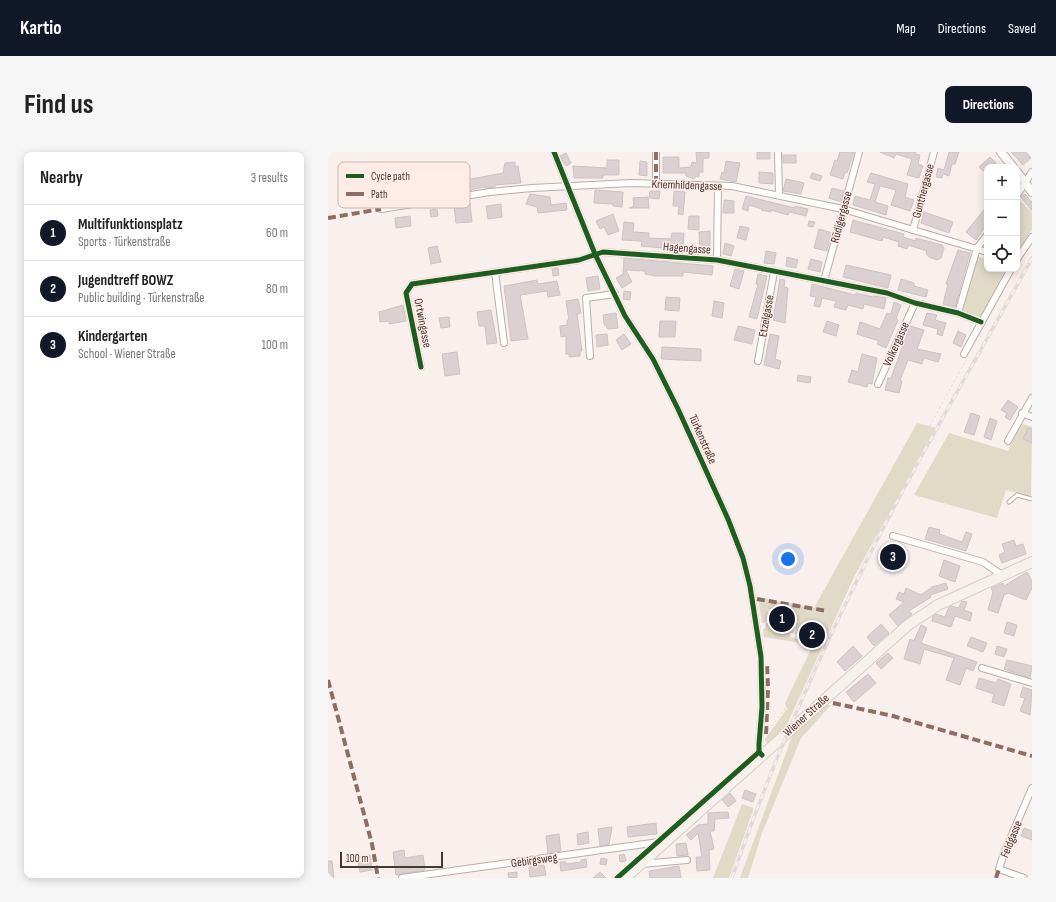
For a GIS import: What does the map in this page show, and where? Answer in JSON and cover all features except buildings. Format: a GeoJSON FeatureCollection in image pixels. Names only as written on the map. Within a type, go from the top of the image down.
{"type":"FeatureCollection","features":[{"type":"Feature","properties":{"kind":"main road","name":"Wiener Straße"},"geometry":{"type":"LineString","coordinates":[[625,878],[844,681],[921,615],[938,605],[1032,562]]}},
{"type":"Feature","properties":{"kind":"street","name":"Türkenstraße"},"geometry":{"type":"LineString","coordinates":[[554,152],[595,254],[625,316],[653,359],[678,409],[728,519],[743,558],[754,610],[760,657],[762,707],[759,752],[762,755]]}},
{"type":"Feature","properties":{"kind":"street"},"geometry":{"type":"LineString","coordinates":[[656,152],[656,184]]}},
{"type":"Feature","properties":{"kind":"street"},"geometry":{"type":"LineString","coordinates":[[778,152],[779,195]]}},
{"type":"Feature","properties":{"kind":"street","name":"Rüdigergasse"},"geometry":{"type":"LineString","coordinates":[[824,281],[859,152]]}},
{"type":"Feature","properties":{"kind":"street","name":"Gunthergasse"},"geometry":{"type":"LineString","coordinates":[[913,230],[934,152]]}},
{"type":"Feature","properties":{"kind":"street"},"geometry":{"type":"LineString","coordinates":[[1001,152],[1011,164]]}},
{"type":"Feature","properties":{"kind":"street"},"geometry":{"type":"LineString","coordinates":[[1020,190],[1032,172]]}},
{"type":"Feature","properties":{"kind":"street"},"geometry":{"type":"LineString","coordinates":[[1020,176],[1032,192]]}},
{"type":"Feature","properties":{"kind":"street","name":"Kriemhildengasse"},"geometry":{"type":"LineString","coordinates":[[470,195],[490,192],[567,186],[656,184],[732,186],[843,209],[984,251]]}},
{"type":"Feature","properties":{"kind":"street"},"geometry":{"type":"LineString","coordinates":[[718,186],[718,260]]}},
{"type":"Feature","properties":{"kind":"street","name":"Kriemhildengasse"},"geometry":{"type":"LineString","coordinates":[[380,209],[386,208]]}},
{"type":"Feature","properties":{"kind":"street"},"geometry":{"type":"LineString","coordinates":[[958,313],[977,248],[986,236]]}},
{"type":"Feature","properties":{"kind":"street"},"geometry":{"type":"LineString","coordinates":[[1020,255],[1032,237]]}},
{"type":"Feature","properties":{"kind":"street","name":"Hagengasse"},"geometry":{"type":"LineString","coordinates":[[412,284],[579,260],[603,252],[718,260],[887,293],[915,303],[958,313],[981,322]]}},
{"type":"Feature","properties":{"kind":"street"},"geometry":{"type":"LineString","coordinates":[[495,272],[504,343]]}},
{"type":"Feature","properties":{"kind":"street","name":"Etzelgasse"},"geometry":{"type":"LineString","coordinates":[[758,361],[774,272]]}},
{"type":"Feature","properties":{"kind":"street"},"geometry":{"type":"LineString","coordinates":[[964,354],[1009,272]]}},
{"type":"Feature","properties":{"kind":"street","name":"Ortwingasse"},"geometry":{"type":"LineString","coordinates":[[412,284],[406,293],[421,367]]}},
{"type":"Feature","properties":{"kind":"street"},"geometry":{"type":"LineString","coordinates":[[590,356],[586,298],[615,294]]}},
{"type":"Feature","properties":{"kind":"street","name":"Volkergasse"},"geometry":{"type":"LineString","coordinates":[[878,384],[915,303]]}},
{"type":"Feature","properties":{"kind":"street"},"geometry":{"type":"LineString","coordinates":[[1008,441],[1022,413],[1032,398]]}},
{"type":"Feature","properties":{"kind":"street"},"geometry":{"type":"LineString","coordinates":[[1022,413],[1032,417]]}},
{"type":"Feature","properties":{"kind":"street"},"geometry":{"type":"LineString","coordinates":[[893,536],[983,562],[1002,575]]}},
{"type":"Feature","properties":{"kind":"street"},"geometry":{"type":"LineString","coordinates":[[982,668],[1032,683]]}},
{"type":"Feature","properties":{"kind":"street","name":"Feldgasse"},"geometry":{"type":"LineString","coordinates":[[1024,878],[999,869],[1004,853],[1032,788]]}},
{"type":"Feature","properties":{"kind":"street","name":"Gebirgsweg"},"geometry":{"type":"LineString","coordinates":[[402,878],[666,841]]}},
{"type":"Feature","properties":{"kind":"street"},"geometry":{"type":"LineString","coordinates":[[640,864],[687,860]]}},
{"type":"Feature","properties":{"kind":"lane"},"geometry":{"type":"LineString","coordinates":[[1009,502],[1017,495],[1032,499]]}},
{"type":"Feature","properties":{"kind":"path"},"geometry":{"type":"LineString","coordinates":[[1020,198],[1032,212]]}},
{"type":"Feature","properties":{"kind":"path"},"geometry":{"type":"LineString","coordinates":[[1020,220],[1029,208]]}},
{"type":"Feature","properties":{"kind":"path"},"geometry":{"type":"LineString","coordinates":[[759,744],[790,702],[812,653],[829,606],[889,495],[927,431],[966,360],[964,354]]}},
{"type":"Feature","properties":{"kind":"shaded area"},"geometry":{"type":"Polygon","coordinates":[[[1020,200],[1032,213],[1032,230],[1020,248],[1020,200]]]}},
{"type":"Feature","properties":{"kind":"shaded area"},"geometry":{"type":"Polygon","coordinates":[[[977,256],[984,259],[984,272],[1005,272],[980,317],[961,311],[977,256]]]}},
{"type":"Feature","properties":{"kind":"shaded area"},"geometry":{"type":"Polygon","coordinates":[[[917,423],[936,428],[855,575],[785,729],[767,744],[765,739],[787,709],[785,703],[813,645],[764,637],[763,629],[765,629],[766,623],[775,624],[769,623],[771,611],[795,614],[794,633],[790,633],[790,637],[800,639],[801,636],[795,634],[797,613],[768,609],[766,622],[762,623],[758,597],[814,608],[917,423]]]}},
{"type":"Feature","properties":{"kind":"shaded area"},"geometry":{"type":"Polygon","coordinates":[[[1020,423],[1032,427],[1031,497],[1006,490],[997,518],[914,495],[949,433],[1008,451],[1020,423]]]}},
{"type":"Feature","properties":{"kind":"shaded area"},"geometry":{"type":"Polygon","coordinates":[[[826,705],[831,705],[801,738],[762,833],[748,878],[740,878],[793,734],[826,705]]]}},
{"type":"Feature","properties":{"kind":"shaded area"},"geometry":{"type":"Polygon","coordinates":[[[742,804],[754,808],[729,878],[713,878],[742,804]]]}},
{"type":"Feature","properties":{"kind":"railway"},"geometry":{"type":"LineString","coordinates":[[732,878],[761,798],[793,720],[845,604],[904,488],[1032,258]]}},
{"type":"Feature","properties":{"kind":"marked path"},"geometry":{"type":"LineString","coordinates":[[656,152],[656,184]]}},
{"type":"Feature","properties":{"kind":"marked path"},"geometry":{"type":"LineString","coordinates":[[328,218],[381,209]]}},
{"type":"Feature","properties":{"kind":"marked path"},"geometry":{"type":"LineString","coordinates":[[757,599],[827,611]]}},
{"type":"Feature","properties":{"kind":"marked path"},"geometry":{"type":"LineString","coordinates":[[766,734],[768,688],[767,664]]}},
{"type":"Feature","properties":{"kind":"marked path"},"geometry":{"type":"LineString","coordinates":[[328,680],[372,844],[378,878]]}},
{"type":"Feature","properties":{"kind":"marked path"},"geometry":{"type":"LineString","coordinates":[[833,703],[893,716],[1032,756]]}},
{"type":"Feature","properties":{"kind":"marked path"},"geometry":{"type":"LineString","coordinates":[[996,878],[999,869]]}},
{"type":"Feature","properties":{"kind":"cycle path"},"geometry":{"type":"LineString","coordinates":[[554,152],[595,254],[625,316],[653,359],[678,409],[728,519],[743,558],[750,586],[761,657],[762,707],[759,752],[762,755]]}},
{"type":"Feature","properties":{"kind":"cycle path"},"geometry":{"type":"LineString","coordinates":[[421,367],[406,293],[412,284],[579,260],[603,252],[717,260],[887,293],[915,303],[958,313],[981,322]]}},
{"type":"Feature","properties":{"kind":"cycle path"},"geometry":{"type":"LineString","coordinates":[[617,878],[759,752]]}},
{"type":"Feature","properties":{"kind":"place","name":"Kindergarten"},"geometry":{"type":"Point","coordinates":[893,557]}},
{"type":"Feature","properties":{"kind":"place","name":"Multifunktionsplatz"},"geometry":{"type":"Point","coordinates":[782,619]}},
{"type":"Feature","properties":{"kind":"place","name":"Jugendtreff BOWZ"},"geometry":{"type":"Point","coordinates":[812,635]}}]}
